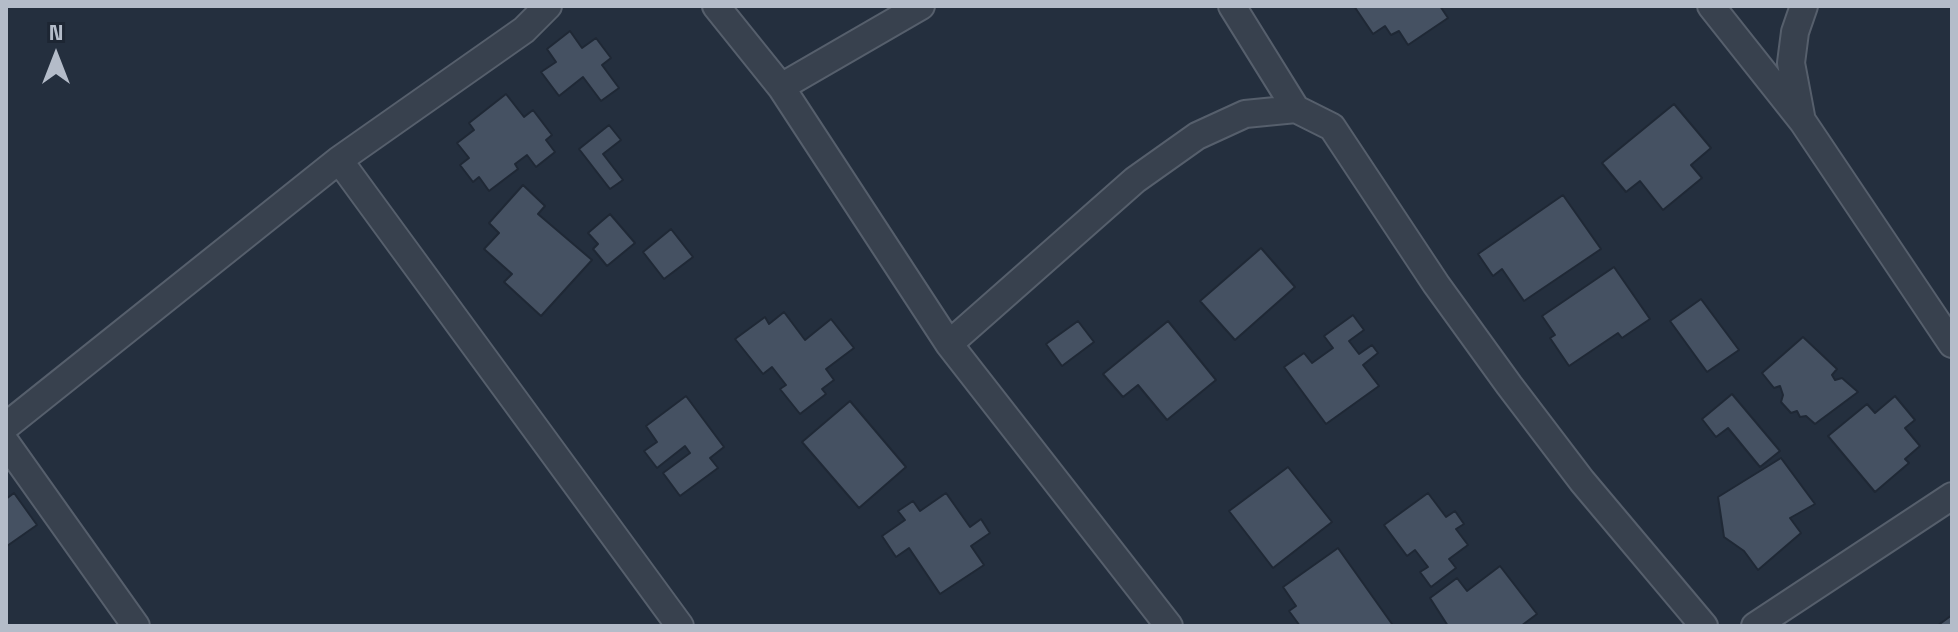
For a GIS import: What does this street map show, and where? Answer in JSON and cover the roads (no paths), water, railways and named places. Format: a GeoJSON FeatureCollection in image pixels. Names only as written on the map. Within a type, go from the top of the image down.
{"type":"FeatureCollection","features":[{"type":"Feature","properties":{"kind":"street"},"geometry":{"type":"LineString","coordinates":[[6,426],[339,160],[524,30],[548,6]]}},
{"type":"Feature","properties":{"kind":"street"},"geometry":{"type":"LineString","coordinates":[[716,6],[781,87],[949,344],[1169,626]]}},
{"type":"Feature","properties":{"kind":"street"},"geometry":{"type":"LineString","coordinates":[[781,87],[921,6]]}},
{"type":"Feature","properties":{"kind":"street"},"geometry":{"type":"LineString","coordinates":[[1232,6],[1296,109],[1332,127],[1436,284],[1509,385],[1582,481],[1704,626]]}},
{"type":"Feature","properties":{"kind":"street"},"geometry":{"type":"LineString","coordinates":[[1711,6],[1803,122],[1950,335]]}},
{"type":"Feature","properties":{"kind":"street"},"geometry":{"type":"LineString","coordinates":[[1803,122],[1791,63],[1795,32],[1804,6]]}},
{"type":"Feature","properties":{"kind":"street"},"geometry":{"type":"LineString","coordinates":[[949,344],[1135,180],[1197,136],[1245,114],[1296,109]]}},
{"type":"Feature","properties":{"kind":"street"},"geometry":{"type":"LineString","coordinates":[[339,160],[680,626]]}},
{"type":"Feature","properties":{"kind":"street"},"geometry":{"type":"LineString","coordinates":[[6,443],[136,626]]}},
{"type":"Feature","properties":{"kind":"street"},"geometry":{"type":"LineString","coordinates":[[1755,626],[1952,496]]}}]}
